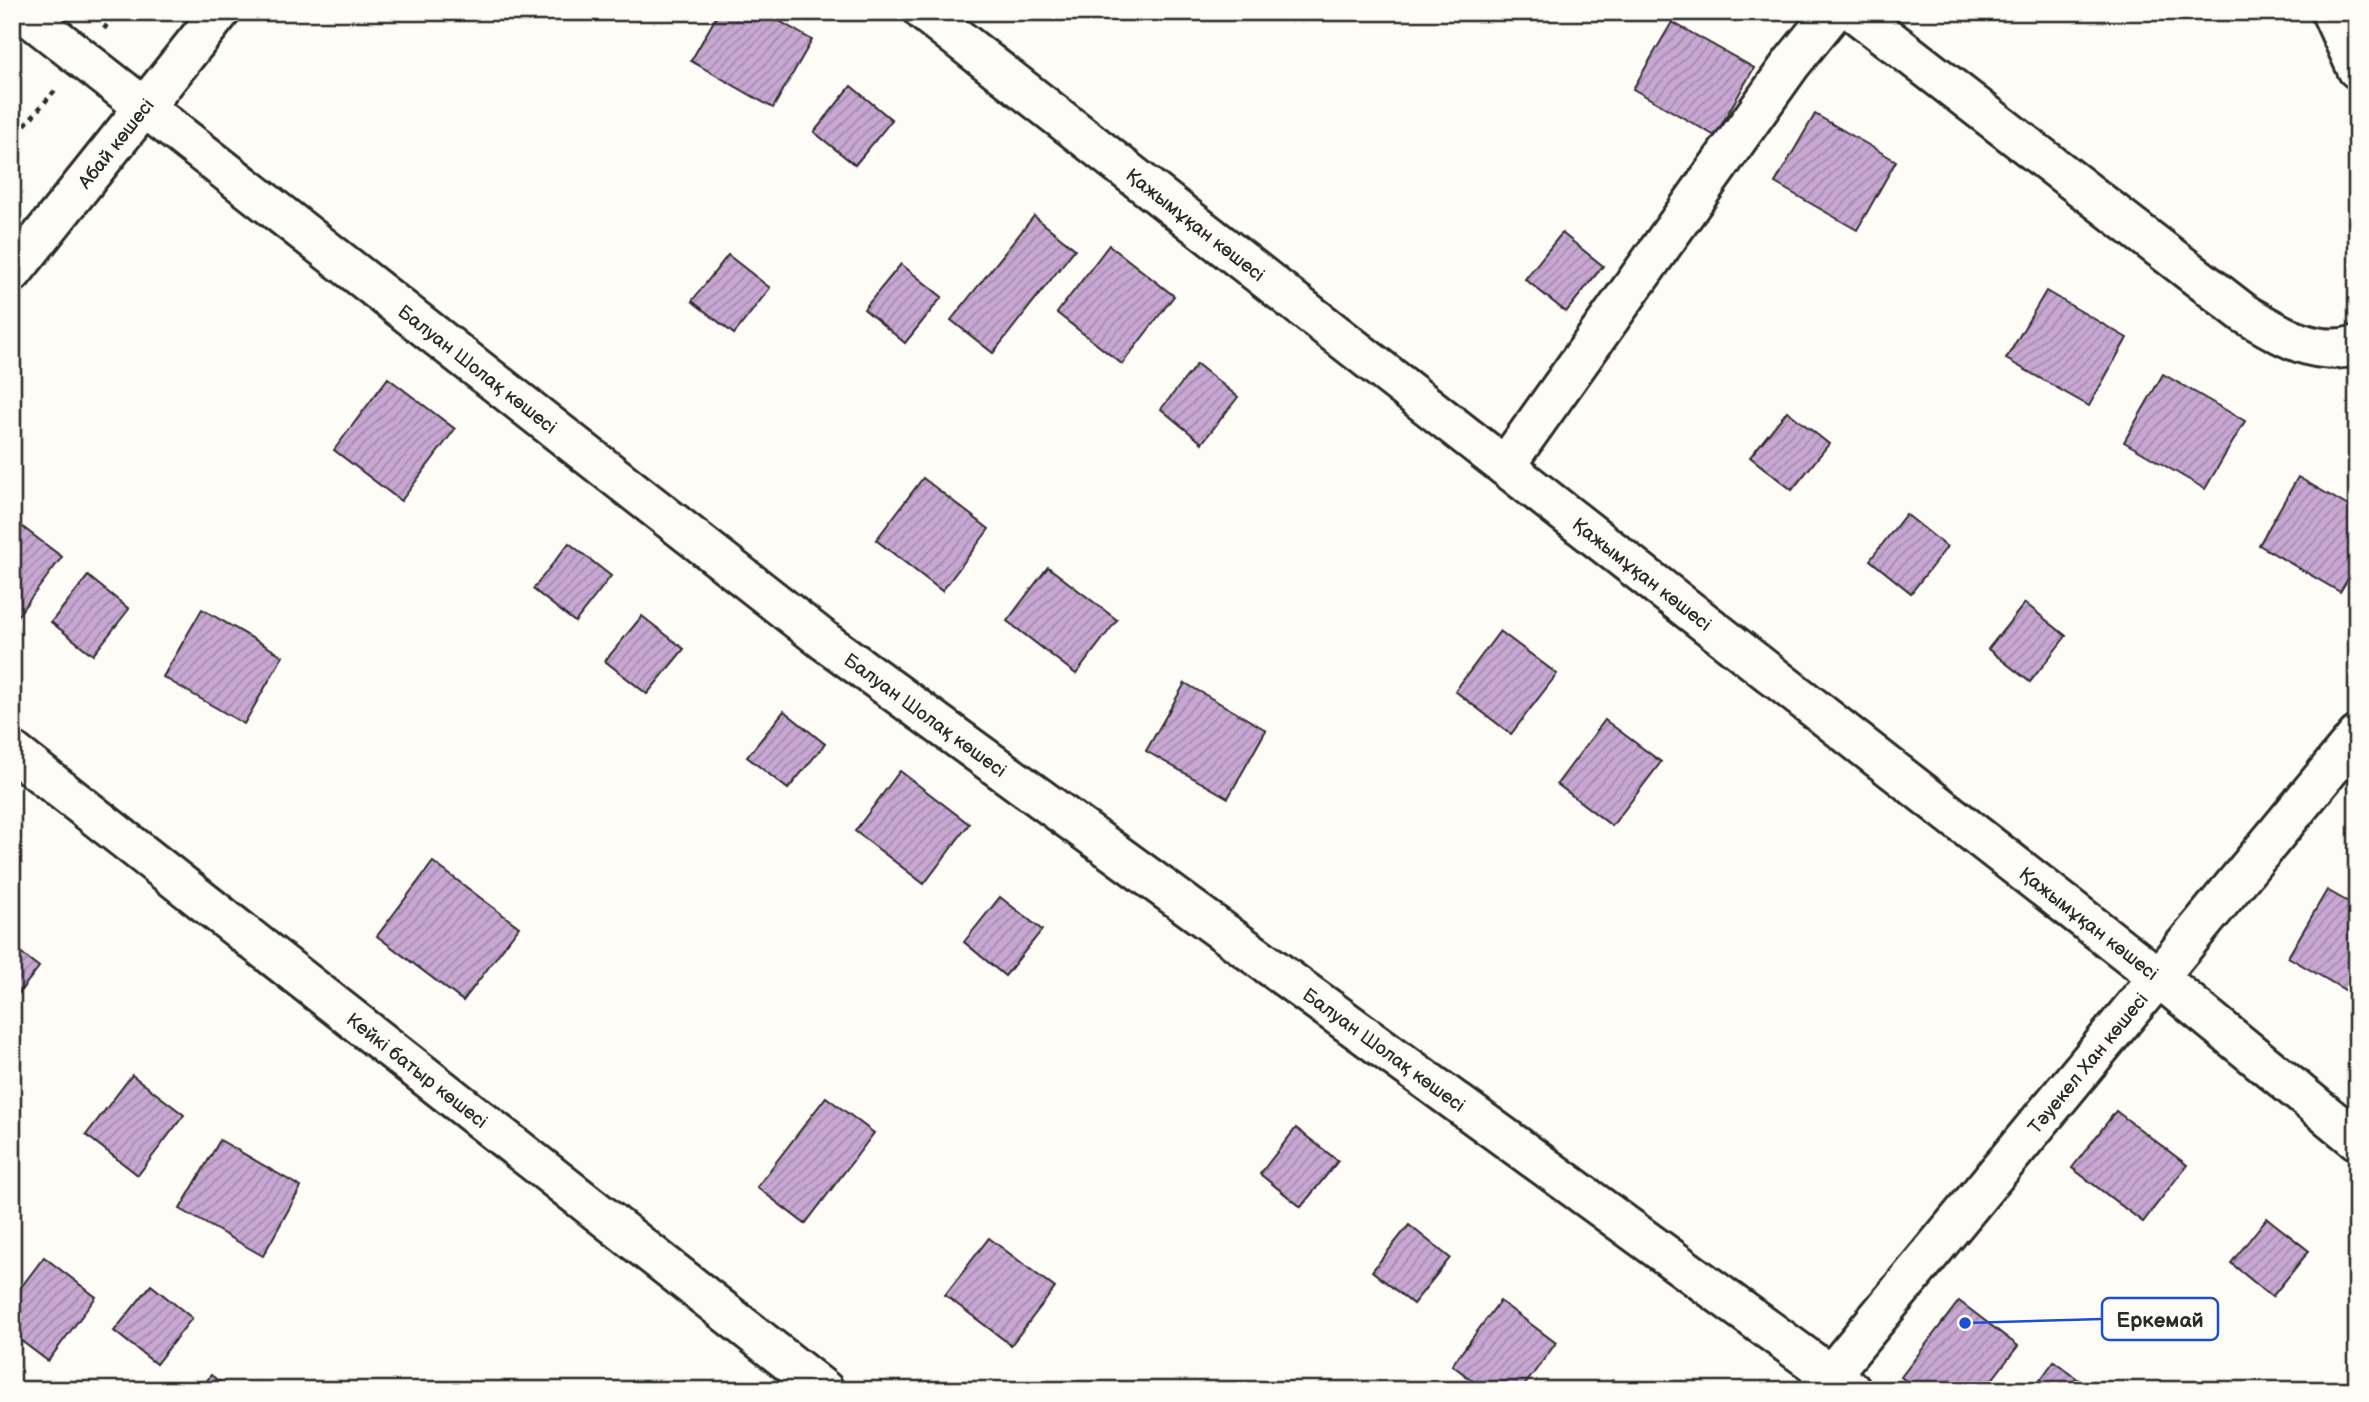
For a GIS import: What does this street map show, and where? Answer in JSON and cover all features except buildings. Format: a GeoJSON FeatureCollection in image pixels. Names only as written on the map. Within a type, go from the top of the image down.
{"type":"FeatureCollection","features":[{"type":"Feature","properties":{"kind":"street","name":"Балуан Шолақ көшесі"},"geometry":{"type":"LineString","coordinates":[[23,12],[826,642],[1833,1384]]}},
{"type":"Feature","properties":{"kind":"street","name":"Абай көшесі"},"geometry":{"type":"LineString","coordinates":[[12,272],[220,12]]}},
{"type":"Feature","properties":{"kind":"street","name":"Қажымұқан көшесі"},"geometry":{"type":"LineString","coordinates":[[925,12],[2158,977],[2357,1140]]}},
{"type":"Feature","properties":{"kind":"street"},"geometry":{"type":"LineString","coordinates":[[1505,466],[1791,64],[1833,12]]}},
{"type":"Feature","properties":{"kind":"street"},"geometry":{"type":"LineString","coordinates":[[1854,12],[2245,314],[2295,344],[2345,349],[2357,345]]}},
{"type":"Feature","properties":{"kind":"street"},"geometry":{"type":"LineString","coordinates":[[2330,12],[2357,69]]}},
{"type":"Feature","properties":{"kind":"street","name":"Тәуекел Хан көшесі"},"geometry":{"type":"LineString","coordinates":[[1833,1384],[2158,977],[2357,736]]}},
{"type":"Feature","properties":{"kind":"street","name":"Кейкі батыр көшесі"},"geometry":{"type":"LineString","coordinates":[[12,751],[824,1390]]}},
{"type":"Feature","properties":{"kind":"place","name":"Еркемай"},"geometry":{"type":"Point","coordinates":[1965,1323]}}]}
